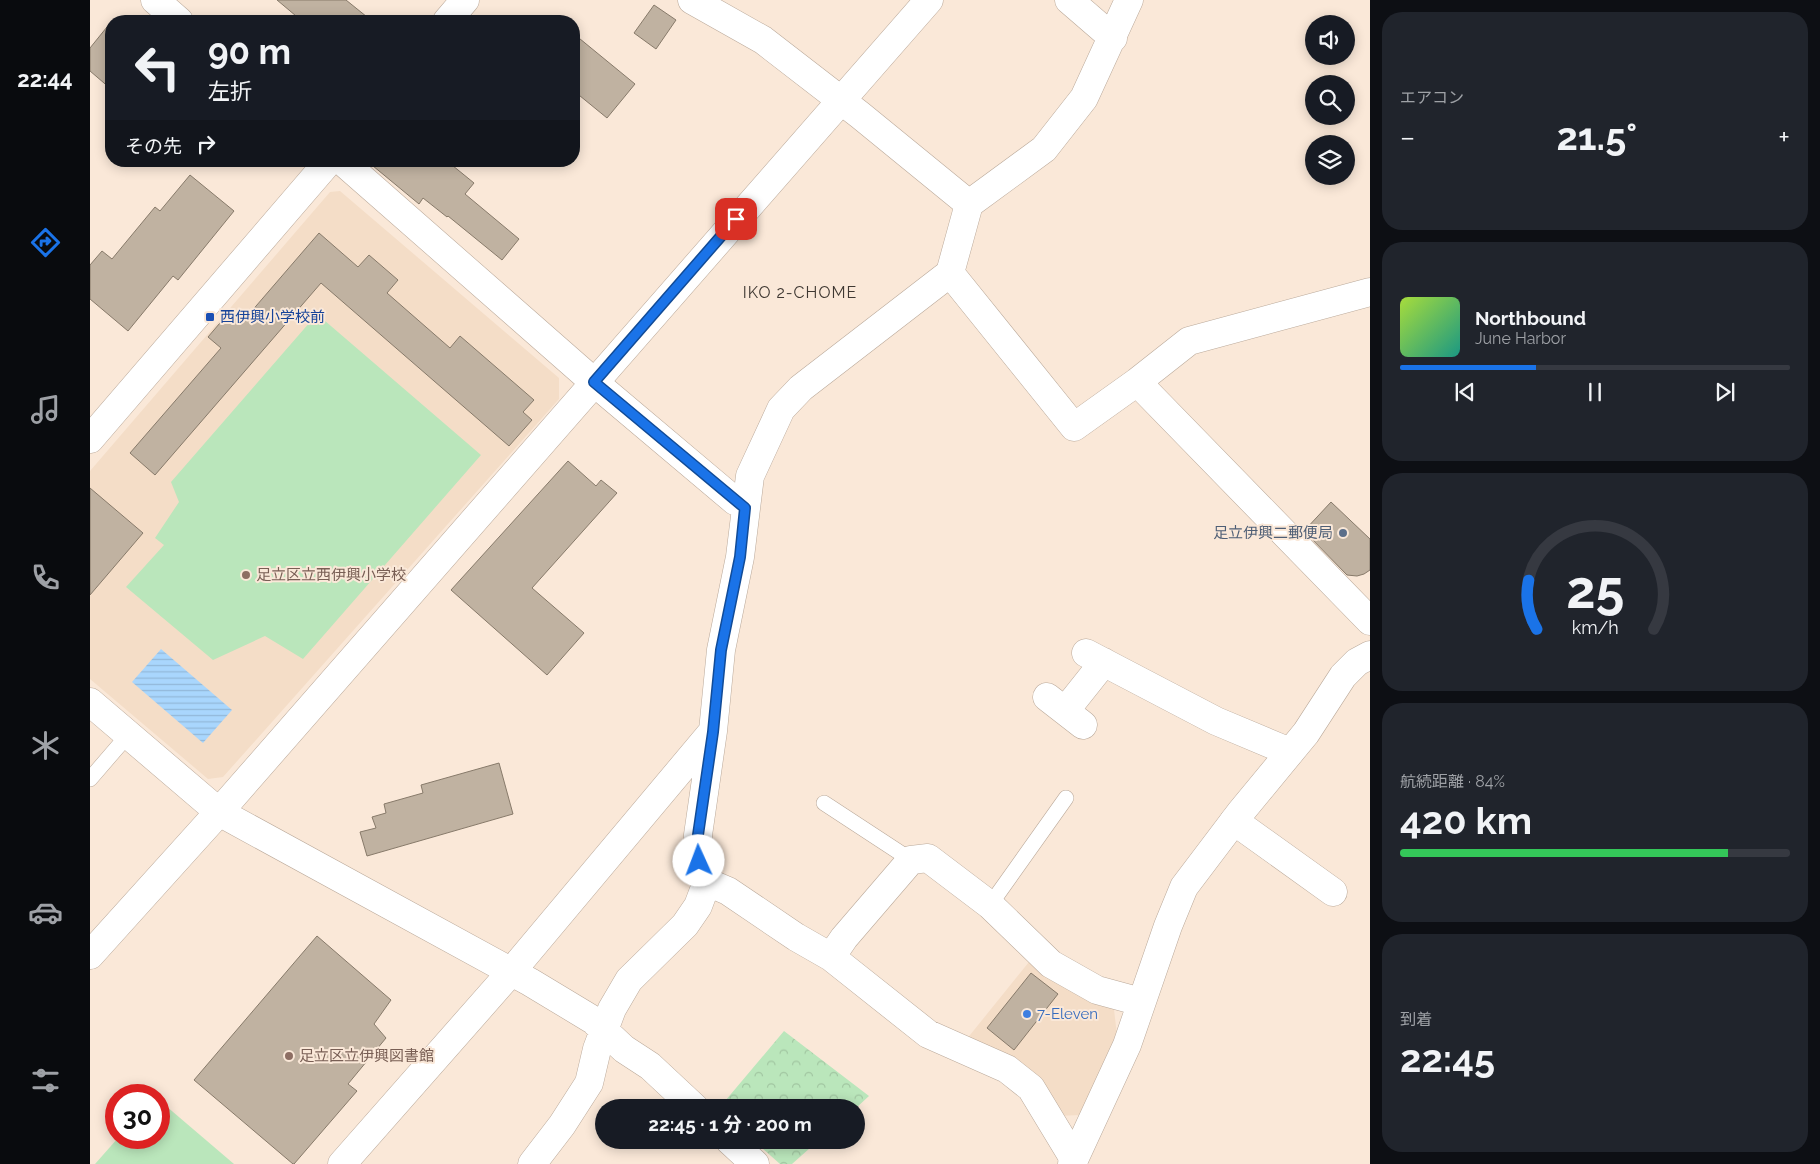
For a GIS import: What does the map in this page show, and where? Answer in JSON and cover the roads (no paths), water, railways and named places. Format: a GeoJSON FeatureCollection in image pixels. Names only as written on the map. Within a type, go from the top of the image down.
{"type":"FeatureCollection","features":[{"type":"Feature","properties":{"kind":"street"},"geometry":{"type":"LineString","coordinates":[[154,0],[172,15]]}},
{"type":"Feature","properties":{"kind":"street"},"geometry":{"type":"LineString","coordinates":[[452,15],[465,0]]}},
{"type":"Feature","properties":{"kind":"street"},"geometry":{"type":"LineString","coordinates":[[692,0],[763,40],[860,115],[969,204]]}},
{"type":"Feature","properties":{"kind":"street"},"geometry":{"type":"LineString","coordinates":[[90,955],[218,812],[929,0]]}},
{"type":"Feature","properties":{"kind":"street"},"geometry":{"type":"LineString","coordinates":[[1069,0],[1113,38]]}},
{"type":"Feature","properties":{"kind":"street"},"geometry":{"type":"LineString","coordinates":[[532,1164],[562,1125],[589,1083],[597,1049],[612,1009],[629,980],[684,926],[698,906],[706,882],[699,861],[698,835],[713,732],[721,650],[740,557],[740,504],[750,476],[780,409],[801,388],[950,273],[969,204],[1044,149],[1084,98],[1129,0]]}},
{"type":"Feature","properties":{"kind":"street"},"geometry":{"type":"LineString","coordinates":[[90,439],[323,167]]}},
{"type":"Feature","properties":{"kind":"street"},"geometry":{"type":"LineString","coordinates":[[349,167],[594,382],[740,504]]}},
{"type":"Feature","properties":{"kind":"street"},"geometry":{"type":"LineString","coordinates":[[950,273],[1074,427],[1189,342],[1370,292]]}},
{"type":"Feature","properties":{"kind":"street"},"geometry":{"type":"LineString","coordinates":[[1137,382],[1370,621]]}},
{"type":"Feature","properties":{"kind":"street"},"geometry":{"type":"LineString","coordinates":[[1073,1161],[1127,1045],[1168,926],[1184,887],[1234,821],[1306,733],[1343,676],[1357,662],[1370,655]]}},
{"type":"Feature","properties":{"kind":"street"},"geometry":{"type":"LineString","coordinates":[[1065,711],[1095,658],[1216,721],[1290,752]]}},
{"type":"Feature","properties":{"kind":"street"},"geometry":{"type":"LineString","coordinates":[[90,702],[218,812],[511,972],[593,1020],[624,1049],[650,1066],[685,1099]]}},
{"type":"Feature","properties":{"kind":"street"},"geometry":{"type":"LineString","coordinates":[[342,1164],[511,972],[713,732]]}},
{"type":"Feature","properties":{"kind":"street"},"geometry":{"type":"LineString","coordinates":[[1234,821],[1333,892]]}},
{"type":"Feature","properties":{"kind":"street"},"geometry":{"type":"LineString","coordinates":[[831,957],[844,938],[911,860],[928,858],[990,905],[1051,964],[1098,990],[1141,1002]]}},
{"type":"Feature","properties":{"kind":"street"},"geometry":{"type":"LineString","coordinates":[[706,882],[728,890],[796,938],[831,957],[928,1034],[1007,1069],[1021,1078],[1031,1088],[1073,1161]]}},
{"type":"Feature","properties":{"kind":"street"},"geometry":{"type":"LineString","coordinates":[[739,1149],[755,1164]]}},
{"type":"Feature","properties":{"kind":"lane"},"geometry":{"type":"LineString","coordinates":[[90,779],[128,735]]}},
{"type":"Feature","properties":{"kind":"lane"},"geometry":{"type":"LineString","coordinates":[[990,905],[1066,798]]}},
{"type":"Feature","properties":{"kind":"lane"},"geometry":{"type":"LineString","coordinates":[[824,803],[911,860]]}},
{"type":"Feature","properties":{"kind":"water"},"geometry":{"type":"Polygon","coordinates":[[[161,649],[232,710],[203,743],[132,682],[161,649]]]}},
{"type":"Feature","properties":{"kind":"place","name":"西伊興小学校前"},"geometry":{"type":"Point","coordinates":[210,317]}},
{"type":"Feature","properties":{"kind":"place","name":"足立伊興二郵便局"},"geometry":{"type":"Point","coordinates":[1343,533]}},
{"type":"Feature","properties":{"kind":"place","name":"足立区立西伊興小学校"},"geometry":{"type":"Point","coordinates":[246,575]}},
{"type":"Feature","properties":{"kind":"place","name":"7-Eleven"},"geometry":{"type":"Point","coordinates":[1027,1014]}},
{"type":"Feature","properties":{"kind":"place","name":"足立区立伊興図書館"},"geometry":{"type":"Point","coordinates":[289,1056]}},
{"type":"Feature","properties":{"kind":"district","name":"IKO 2-CHOME"},"geometry":{"type":"Point","coordinates":[800,292]}}]}
